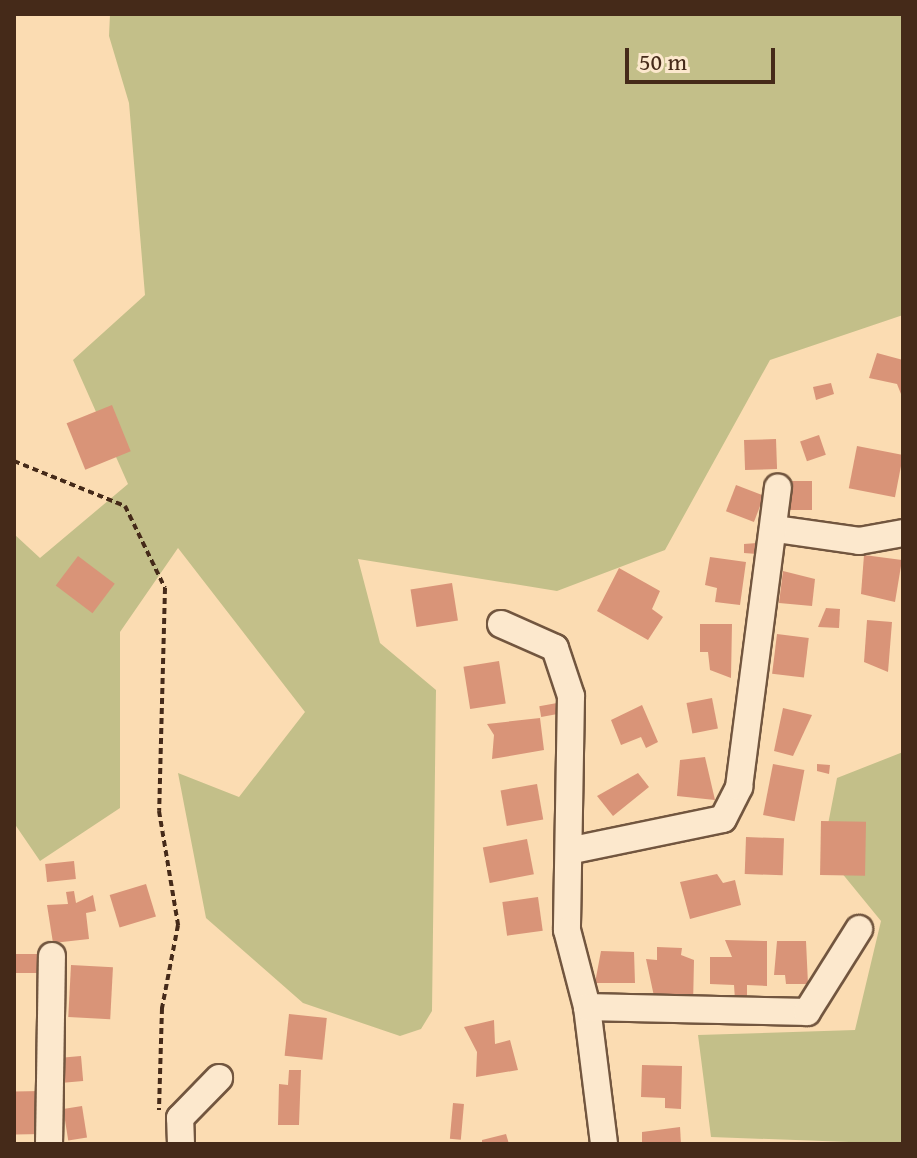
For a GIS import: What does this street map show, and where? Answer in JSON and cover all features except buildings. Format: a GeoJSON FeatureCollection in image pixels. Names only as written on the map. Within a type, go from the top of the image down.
{"type":"FeatureCollection","features":[{"type":"Feature","properties":{"kind":"street"},"geometry":{"type":"LineString","coordinates":[[573,850],[723,819],[739,787],[776,529],[778,488]]}},
{"type":"Feature","properties":{"kind":"street"},"geometry":{"type":"LineString","coordinates":[[776,529],[859,541],[903,533]]}},
{"type":"Feature","properties":{"kind":"street"},"geometry":{"type":"LineString","coordinates":[[501,624],[555,648],[571,696],[573,850],[567,930],[587,1007],[604,1144]]}},
{"type":"Feature","properties":{"kind":"street"},"geometry":{"type":"LineString","coordinates":[[587,1007],[807,1012],[859,929]]}},
{"type":"Feature","properties":{"kind":"street"},"geometry":{"type":"LineString","coordinates":[[49,1144],[52,956]]}},
{"type":"Feature","properties":{"kind":"street"},"geometry":{"type":"LineString","coordinates":[[181,1144],[180,1118],[219,1078]]}},
{"type":"Feature","properties":{"kind":"path"},"geometry":{"type":"LineString","coordinates":[[14,461],[125,506],[165,588],[159,811],[178,925],[162,1008],[159,1114]]}},
{"type":"Feature","properties":{"kind":"shaded area"},"geometry":{"type":"Polygon","coordinates":[[[110,14],[903,14],[903,315],[770,360],[665,550],[557,591],[358,559],[380,643],[436,690],[432,1011],[421,1029],[400,1036],[303,1003],[206,918],[178,773],[239,797],[305,712],[178,548],[120,632],[120,808],[40,861],[14,823],[14,534],[40,558],[128,484],[73,360],[145,295],[129,103],[109,36],[110,14]]]}},
{"type":"Feature","properties":{"kind":"shaded area"},"geometry":{"type":"Polygon","coordinates":[[[903,752],[903,1144],[711,1137],[698,1035],[855,1030],[881,921],[823,850],[837,778],[903,752]]]}}]}
